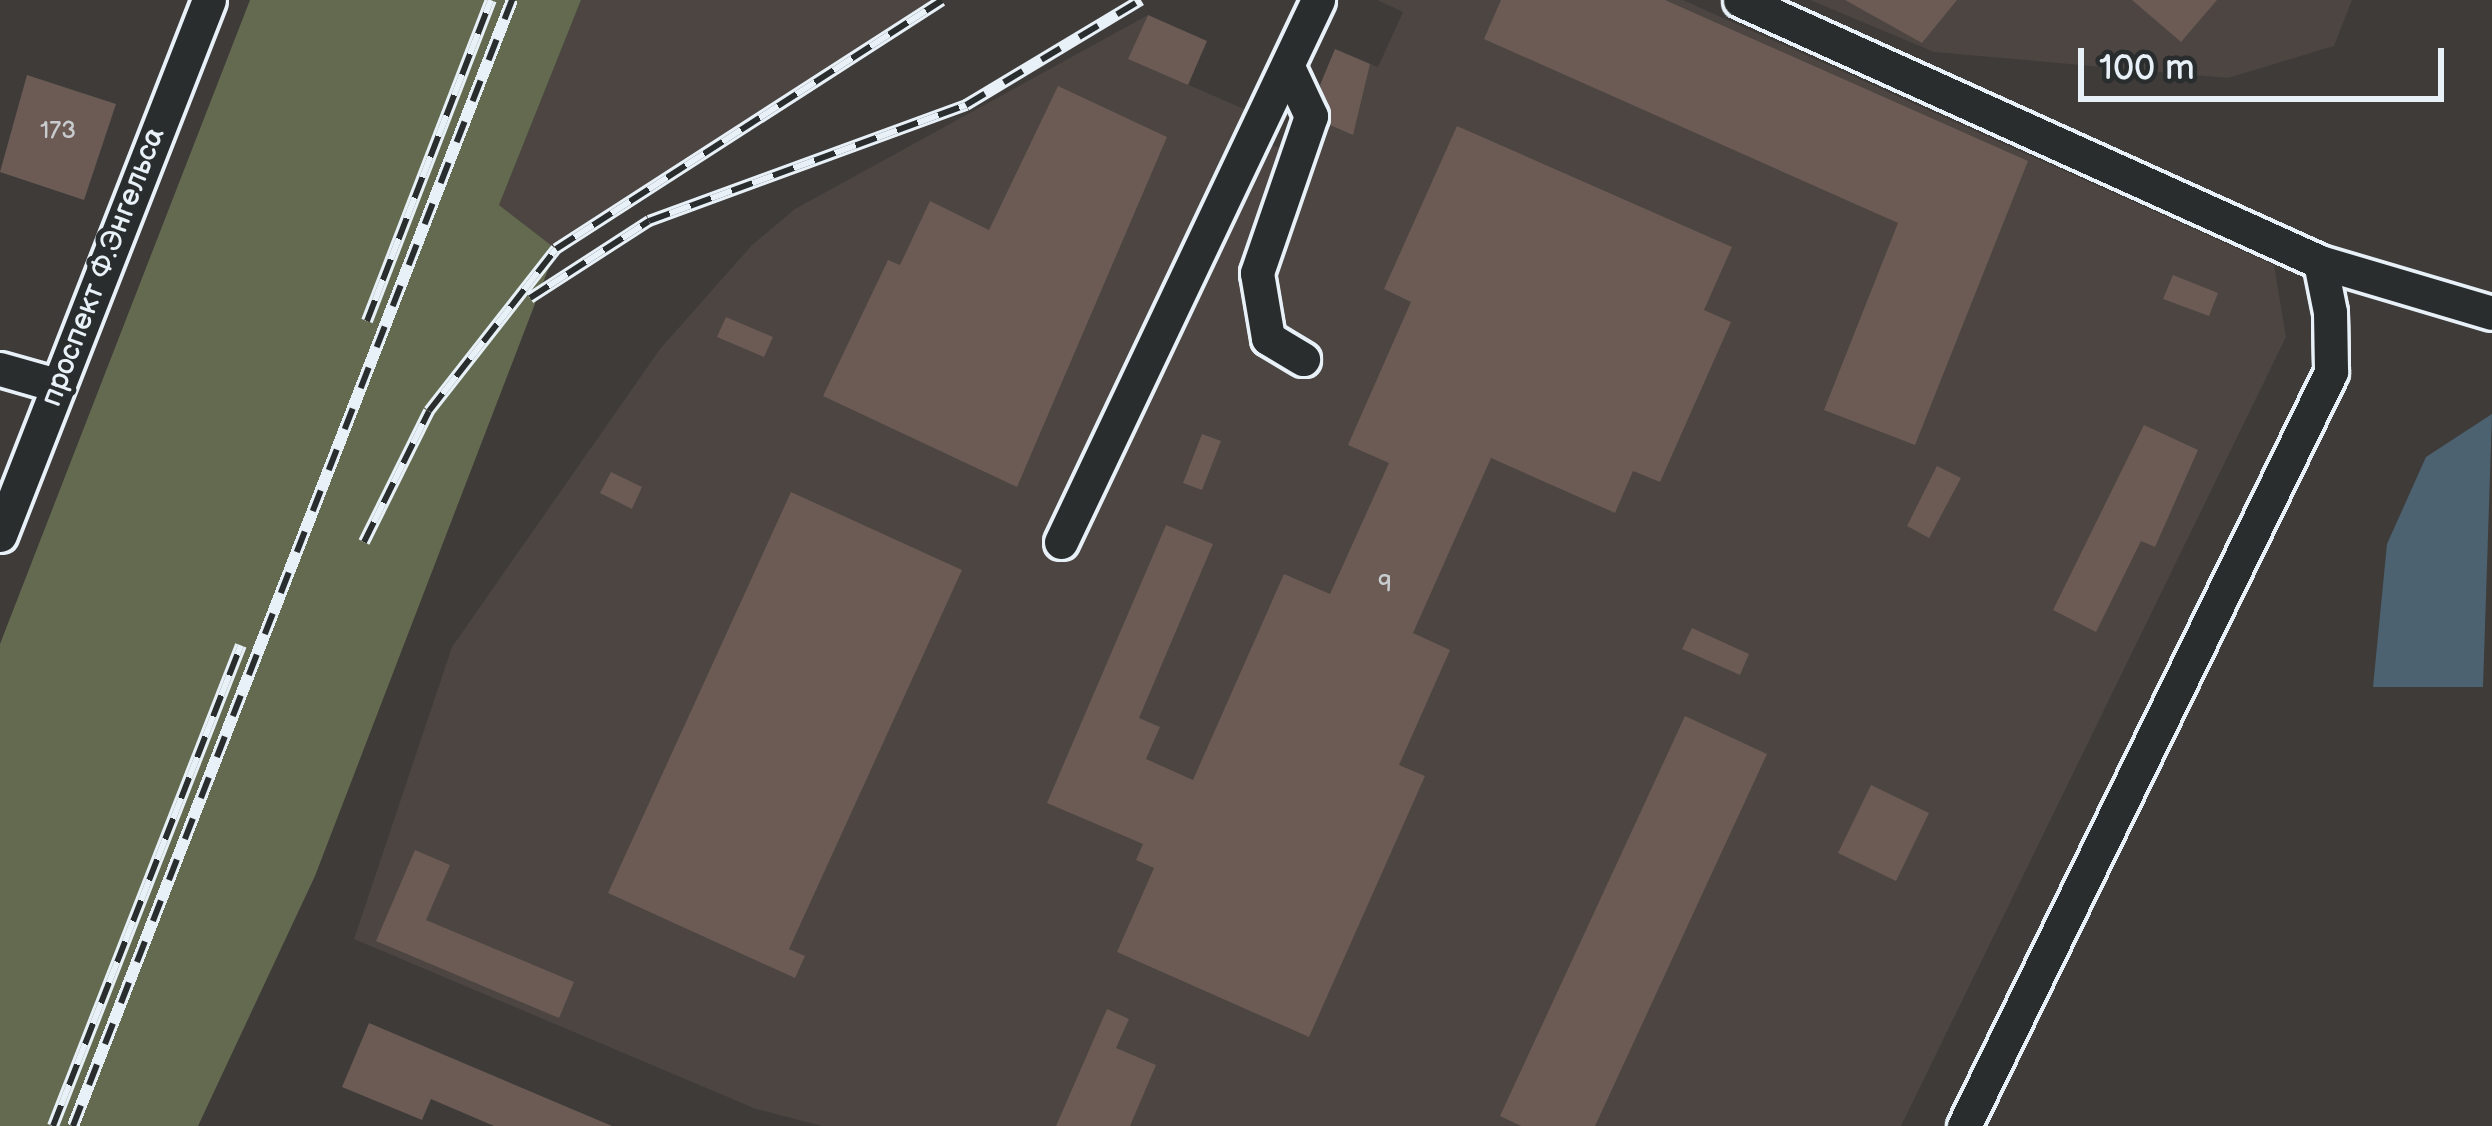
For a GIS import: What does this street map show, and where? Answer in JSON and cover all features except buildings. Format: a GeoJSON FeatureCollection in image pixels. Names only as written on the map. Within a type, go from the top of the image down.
{"type":"FeatureCollection","features":[{"type":"Feature","properties":{"kind":"street","name":"проспект Ф.Энгельса"},"geometry":{"type":"LineString","coordinates":[[0,535],[208,0]]}},
{"type":"Feature","properties":{"kind":"street"},"geometry":{"type":"LineString","coordinates":[[1061,542],[1241,148],[1288,69],[1318,0]]}},
{"type":"Feature","properties":{"kind":"street"},"geometry":{"type":"LineString","coordinates":[[1740,0],[2320,262],[2492,313]]}},
{"type":"Feature","properties":{"kind":"street"},"geometry":{"type":"LineString","coordinates":[[1288,69],[1311,116],[1257,273],[1268,338],[1303,358]]}},
{"type":"Feature","properties":{"kind":"street"},"geometry":{"type":"LineString","coordinates":[[1964,1126],[2331,372],[2320,262]]}},
{"type":"Feature","properties":{"kind":"street"},"geometry":{"type":"LineString","coordinates":[[0,369],[56,385]]}},
{"type":"Feature","properties":{"kind":"shaded area"},"geometry":{"type":"Polygon","coordinates":[[[581,0],[942,0],[556,249],[499,205],[581,0]]]}},
{"type":"Feature","properties":{"kind":"shaded area"},"geometry":{"type":"Polygon","coordinates":[[[1377,0],[1683,0],[2274,265],[2286,337],[1901,1126],[822,1126],[756,1109],[354,939],[452,647],[660,349],[752,245],[795,209],[1148,15],[1129,59],[1251,112],[1265,142],[1302,157],[1335,49],[1378,67],[1403,12],[1377,0]]]}},
{"type":"Feature","properties":{"kind":"shaded area"},"geometry":{"type":"Polygon","coordinates":[[[1810,0],[2352,0],[2334,46],[2228,78],[1934,52],[1810,0]]]}},
{"type":"Feature","properties":{"kind":"green space"},"geometry":{"type":"Polygon","coordinates":[[[250,0],[581,0],[499,205],[556,249],[315,876],[198,1126],[0,1126],[0,644],[250,0]]]}},
{"type":"Feature","properties":{"kind":"water"},"geometry":{"type":"Polygon","coordinates":[[[2492,414],[2483,687],[2373,687],[2387,544],[2426,457],[2492,414]]]}},
{"type":"Feature","properties":{"kind":"railway"},"geometry":{"type":"LineString","coordinates":[[367,321],[491,0]]}},
{"type":"Feature","properties":{"kind":"railway"},"geometry":{"type":"LineString","coordinates":[[73,1126],[512,0]]}},
{"type":"Feature","properties":{"kind":"railway"},"geometry":{"type":"LineString","coordinates":[[364,542],[429,411],[556,249],[942,0]]}},
{"type":"Feature","properties":{"kind":"railway"},"geometry":{"type":"LineString","coordinates":[[530,298],[649,221],[966,105],[1141,0]]}},
{"type":"Feature","properties":{"kind":"railway"},"geometry":{"type":"LineString","coordinates":[[53,1126],[241,645]]}}]}
